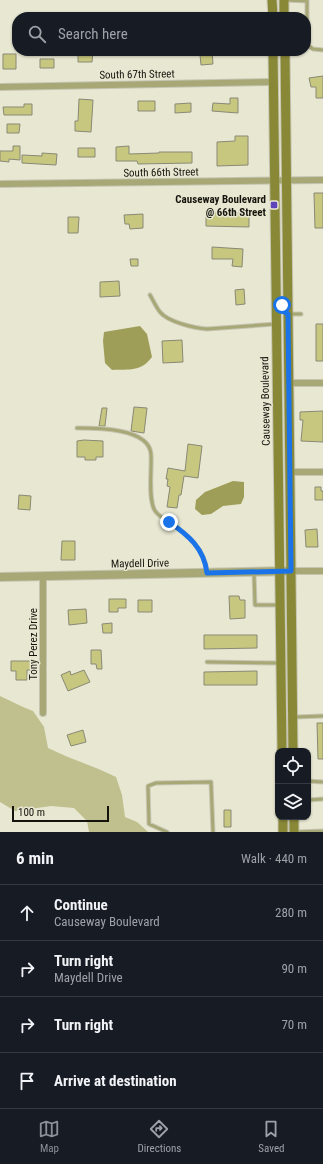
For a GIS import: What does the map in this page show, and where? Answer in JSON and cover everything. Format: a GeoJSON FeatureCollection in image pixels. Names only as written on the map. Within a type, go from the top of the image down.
{"type":"FeatureCollection","features":[{"type":"Feature","properties":{"kind":"main road"},"geometry":{"type":"LineString","coordinates":[[272,0],[273,12]]}},
{"type":"Feature","properties":{"kind":"main road"},"geometry":{"type":"LineString","coordinates":[[284,0],[284,12]]}},
{"type":"Feature","properties":{"kind":"main road","name":"Causeway Boulevard"},"geometry":{"type":"LineString","coordinates":[[273,56],[282,748]]}},
{"type":"Feature","properties":{"kind":"main road"},"geometry":{"type":"LineString","coordinates":[[285,56],[293,748]]}},
{"type":"Feature","properties":{"kind":"main road"},"geometry":{"type":"LineString","coordinates":[[275,262],[281,278],[283,311],[288,314]]}},
{"type":"Feature","properties":{"kind":"main road"},"geometry":{"type":"LineString","coordinates":[[282,820],[283,832]]}},
{"type":"Feature","properties":{"kind":"main road"},"geometry":{"type":"LineString","coordinates":[[294,820],[294,832]]}},
{"type":"Feature","properties":{"kind":"street","name":"South 67th Street"},"geometry":{"type":"LineString","coordinates":[[0,87],[274,82]]}},
{"type":"Feature","properties":{"kind":"street","name":"South 66th Street"},"geometry":{"type":"LineString","coordinates":[[0,184],[323,180]]}},
{"type":"Feature","properties":{"kind":"street"},"geometry":{"type":"LineString","coordinates":[[289,383],[323,383]]}},
{"type":"Feature","properties":{"kind":"street"},"geometry":{"type":"LineString","coordinates":[[290,472],[323,472]]}},
{"type":"Feature","properties":{"kind":"street"},"geometry":{"type":"LineString","coordinates":[[291,571],[323,571]]}},
{"type":"Feature","properties":{"kind":"street","name":"Maydell Drive"},"geometry":{"type":"LineString","coordinates":[[0,577],[291,571]]}},
{"type":"Feature","properties":{"kind":"street","name":"Tony Perez Drive"},"geometry":{"type":"LineString","coordinates":[[43,713],[44,576]]}},
{"type":"Feature","properties":{"kind":"lane"},"geometry":{"type":"LineString","coordinates":[[284,0],[307,0],[307,12]]}},
{"type":"Feature","properties":{"kind":"lane"},"geometry":{"type":"LineString","coordinates":[[311,47],[313,49],[323,50]]}},
{"type":"Feature","properties":{"kind":"lane"},"geometry":{"type":"LineString","coordinates":[[150,295],[161,313],[187,326],[207,329],[276,324]]}},
{"type":"Feature","properties":{"kind":"lane"},"geometry":{"type":"LineString","coordinates":[[288,314],[301,314]]}},
{"type":"Feature","properties":{"kind":"lane"},"geometry":{"type":"LineString","coordinates":[[78,428],[108,429],[127,433],[142,440],[150,446],[152,503],[155,511],[186,535],[196,545],[204,557],[207,573]]}},
{"type":"Feature","properties":{"kind":"lane"},"geometry":{"type":"LineString","coordinates":[[254,572],[255,605],[280,605]]}},
{"type":"Feature","properties":{"kind":"lane"},"geometry":{"type":"LineString","coordinates":[[207,662],[281,663]]}},
{"type":"Feature","properties":{"kind":"lane"},"geometry":{"type":"LineString","coordinates":[[293,717],[323,716]]}},
{"type":"Feature","properties":{"kind":"lane"},"geometry":{"type":"LineString","coordinates":[[311,781],[323,782]]}},
{"type":"Feature","properties":{"kind":"lane"},"geometry":{"type":"LineString","coordinates":[[167,832],[149,824],[148,786],[156,783],[211,782],[213,832]]}},
{"type":"Feature","properties":{"kind":"lane"},"geometry":{"type":"LineString","coordinates":[[311,800],[323,799]]}},
{"type":"Feature","properties":{"kind":"lane"},"geometry":{"type":"LineString","coordinates":[[294,832],[323,831]]}},
{"type":"Feature","properties":{"kind":"green space"},"geometry":{"type":"Polygon","coordinates":[[[0,696],[33,711],[44,727],[48,748],[116,777],[122,795],[125,817],[137,822],[148,832],[89,832],[87,821],[74,808],[51,806],[15,811],[0,802],[0,696]]]}},
{"type":"Feature","properties":{"kind":"shaded area"},"geometry":{"type":"Polygon","coordinates":[[[140,326],[147,334],[152,357],[144,365],[134,369],[112,370],[105,363],[103,341],[104,332],[140,326]]]}},
{"type":"Feature","properties":{"kind":"shaded area"},"geometry":{"type":"Polygon","coordinates":[[[233,481],[244,482],[244,497],[241,504],[223,506],[211,514],[202,515],[195,509],[196,500],[205,492],[233,481]]]}},
{"type":"Feature","properties":{"kind":"building"},"geometry":{"type":"Polygon","coordinates":[[[3,54],[12,54],[12,56],[16,56],[16,69],[3,69],[3,54]]]}},
{"type":"Feature","properties":{"kind":"building"},"geometry":{"type":"Polygon","coordinates":[[[78,56],[93,56],[92,62],[78,62],[78,56]]]}},
{"type":"Feature","properties":{"kind":"building"},"geometry":{"type":"Polygon","coordinates":[[[200,56],[212,56],[213,64],[201,65],[200,56]]]}},
{"type":"Feature","properties":{"kind":"building"},"geometry":{"type":"Polygon","coordinates":[[[40,59],[54,59],[54,68],[40,68],[40,59]]]}},
{"type":"Feature","properties":{"kind":"building"},"geometry":{"type":"Polygon","coordinates":[[[323,76],[323,98],[316,98],[316,87],[311,87],[309,78],[323,76]]]}},
{"type":"Feature","properties":{"kind":"building"},"geometry":{"type":"Polygon","coordinates":[[[230,98],[238,98],[238,113],[212,111],[213,103],[230,104],[230,98]]]}},
{"type":"Feature","properties":{"kind":"building"},"geometry":{"type":"Polygon","coordinates":[[[79,99],[93,100],[91,132],[75,131],[75,121],[78,121],[79,99]]]}},
{"type":"Feature","properties":{"kind":"building"},"geometry":{"type":"Polygon","coordinates":[[[138,101],[155,101],[155,111],[138,111],[138,101]]]}},
{"type":"Feature","properties":{"kind":"building"},"geometry":{"type":"Polygon","coordinates":[[[191,103],[191,112],[175,113],[175,104],[191,103]]]}},
{"type":"Feature","properties":{"kind":"building"},"geometry":{"type":"Polygon","coordinates":[[[24,104],[32,104],[32,115],[4,115],[3,107],[24,107],[24,104]]]}},
{"type":"Feature","properties":{"kind":"building"},"geometry":{"type":"Polygon","coordinates":[[[7,124],[20,124],[19,133],[7,133],[7,124]]]}},
{"type":"Feature","properties":{"kind":"building"},"geometry":{"type":"Polygon","coordinates":[[[235,136],[248,136],[248,165],[217,166],[217,142],[235,141],[235,136]]]}},
{"type":"Feature","properties":{"kind":"building"},"geometry":{"type":"Polygon","coordinates":[[[13,146],[20,146],[20,160],[9,159],[9,162],[0,161],[0,151],[13,151],[13,146]]]}},
{"type":"Feature","properties":{"kind":"building"},"geometry":{"type":"Polygon","coordinates":[[[129,146],[129,154],[192,152],[192,163],[138,164],[137,161],[116,161],[116,147],[129,146]]]}},
{"type":"Feature","properties":{"kind":"building"},"geometry":{"type":"Polygon","coordinates":[[[78,148],[95,148],[95,157],[78,157],[78,148]]]}},
{"type":"Feature","properties":{"kind":"building"},"geometry":{"type":"Polygon","coordinates":[[[42,153],[57,154],[56,165],[22,163],[22,155],[42,156],[42,153]]]}},
{"type":"Feature","properties":{"kind":"building"},"geometry":{"type":"Polygon","coordinates":[[[314,193],[323,193],[323,228],[315,228],[314,193]]]}},
{"type":"Feature","properties":{"kind":"building"},"geometry":{"type":"Polygon","coordinates":[[[240,209],[249,209],[249,227],[206,226],[206,213],[240,213],[240,209]]]}},
{"type":"Feature","properties":{"kind":"building"},"geometry":{"type":"Polygon","coordinates":[[[143,214],[143,228],[130,229],[129,224],[125,224],[124,215],[143,214]]]}},
{"type":"Feature","properties":{"kind":"building"},"geometry":{"type":"Polygon","coordinates":[[[68,217],[79,217],[78,233],[68,233],[68,217]]]}},
{"type":"Feature","properties":{"kind":"building"},"geometry":{"type":"Polygon","coordinates":[[[212,247],[243,249],[242,267],[232,266],[233,259],[212,259],[212,247]]]}},
{"type":"Feature","properties":{"kind":"building"},"geometry":{"type":"Polygon","coordinates":[[[130,259],[138,259],[138,266],[131,266],[130,259]]]}},
{"type":"Feature","properties":{"kind":"building"},"geometry":{"type":"Polygon","coordinates":[[[119,281],[120,296],[100,297],[100,282],[119,281]]]}},
{"type":"Feature","properties":{"kind":"building"},"geometry":{"type":"Polygon","coordinates":[[[244,289],[245,304],[236,305],[235,290],[244,289]]]}},
{"type":"Feature","properties":{"kind":"building"},"geometry":{"type":"Polygon","coordinates":[[[316,324],[323,324],[323,361],[316,361],[316,324]]]}},
{"type":"Feature","properties":{"kind":"building"},"geometry":{"type":"Polygon","coordinates":[[[182,340],[183,362],[163,363],[162,341],[182,340]]]}},
{"type":"Feature","properties":{"kind":"building"},"geometry":{"type":"Polygon","coordinates":[[[134,407],[147,408],[144,433],[131,431],[134,407]]]}},
{"type":"Feature","properties":{"kind":"building"},"geometry":{"type":"Polygon","coordinates":[[[102,408],[107,408],[105,426],[99,426],[102,408]]]}},
{"type":"Feature","properties":{"kind":"building"},"geometry":{"type":"Polygon","coordinates":[[[323,411],[323,442],[301,441],[303,420],[300,420],[300,412],[323,411]]]}},
{"type":"Feature","properties":{"kind":"building"},"geometry":{"type":"Polygon","coordinates":[[[77,441],[103,441],[103,457],[96,457],[96,460],[85,460],[85,457],[77,457],[77,441]]]}},
{"type":"Feature","properties":{"kind":"building"},"geometry":{"type":"Polygon","coordinates":[[[188,444],[202,446],[198,478],[184,476],[177,508],[167,507],[170,487],[167,486],[168,479],[166,479],[168,468],[185,471],[188,444]]]}},
{"type":"Feature","properties":{"kind":"building"},"geometry":{"type":"Polygon","coordinates":[[[315,487],[321,487],[321,491],[323,491],[323,500],[315,500],[315,487]]]}},
{"type":"Feature","properties":{"kind":"building"},"geometry":{"type":"Polygon","coordinates":[[[19,495],[31,496],[30,510],[18,509],[19,495]]]}},
{"type":"Feature","properties":{"kind":"building"},"geometry":{"type":"Polygon","coordinates":[[[317,529],[318,547],[306,547],[305,530],[317,529]]]}},
{"type":"Feature","properties":{"kind":"building"},"geometry":{"type":"Polygon","coordinates":[[[62,541],[75,541],[75,560],[61,560],[62,541]]]}},
{"type":"Feature","properties":{"kind":"building"},"geometry":{"type":"Polygon","coordinates":[[[229,596],[239,596],[240,600],[245,600],[245,618],[230,619],[229,596]]]}},
{"type":"Feature","properties":{"kind":"building"},"geometry":{"type":"Polygon","coordinates":[[[109,599],[126,599],[126,608],[118,608],[118,612],[109,612],[109,599]]]}},
{"type":"Feature","properties":{"kind":"building"},"geometry":{"type":"Polygon","coordinates":[[[138,600],[152,600],[152,612],[138,612],[138,600]]]}},
{"type":"Feature","properties":{"kind":"building"},"geometry":{"type":"Polygon","coordinates":[[[86,609],[87,623],[69,625],[68,610],[86,609]]]}},
{"type":"Feature","properties":{"kind":"building"},"geometry":{"type":"Polygon","coordinates":[[[112,623],[112,633],[103,633],[102,624],[112,623]]]}},
{"type":"Feature","properties":{"kind":"building"},"geometry":{"type":"Polygon","coordinates":[[[204,635],[257,635],[257,648],[204,649],[204,635]]]}},
{"type":"Feature","properties":{"kind":"building"},"geometry":{"type":"Polygon","coordinates":[[[91,650],[101,650],[102,669],[97,669],[96,664],[91,664],[91,650]]]}},
{"type":"Feature","properties":{"kind":"building"},"geometry":{"type":"Polygon","coordinates":[[[11,661],[32,661],[32,670],[27,670],[27,680],[16,680],[16,671],[11,671],[11,661]]]}},
{"type":"Feature","properties":{"kind":"building"},"geometry":{"type":"Polygon","coordinates":[[[84,670],[90,682],[68,691],[61,675],[70,671],[71,675],[84,670]]]}},
{"type":"Feature","properties":{"kind":"building"},"geometry":{"type":"Polygon","coordinates":[[[257,671],[257,685],[204,685],[204,672],[257,671]]]}},
{"type":"Feature","properties":{"kind":"building"},"geometry":{"type":"Polygon","coordinates":[[[317,723],[323,723],[323,759],[318,759],[317,723]]]}},
{"type":"Feature","properties":{"kind":"building"},"geometry":{"type":"Polygon","coordinates":[[[83,730],[86,742],[71,746],[67,735],[83,730]]]}},
{"type":"Feature","properties":{"kind":"building"},"geometry":{"type":"Polygon","coordinates":[[[224,810],[231,810],[231,827],[224,827],[224,810]]]}},
{"type":"Feature","properties":{"kind":"place","name":"Causeway Boulevard @ 66th Street"},"geometry":{"type":"Point","coordinates":[274,205]}},
{"type":"Feature","properties":{"kind":"route"},"geometry":{"type":"LineString","coordinates":[[169,522],[177,527],[196,545],[204,557],[207,573],[291,571],[288,314],[283,311],[282,305]]}}]}
